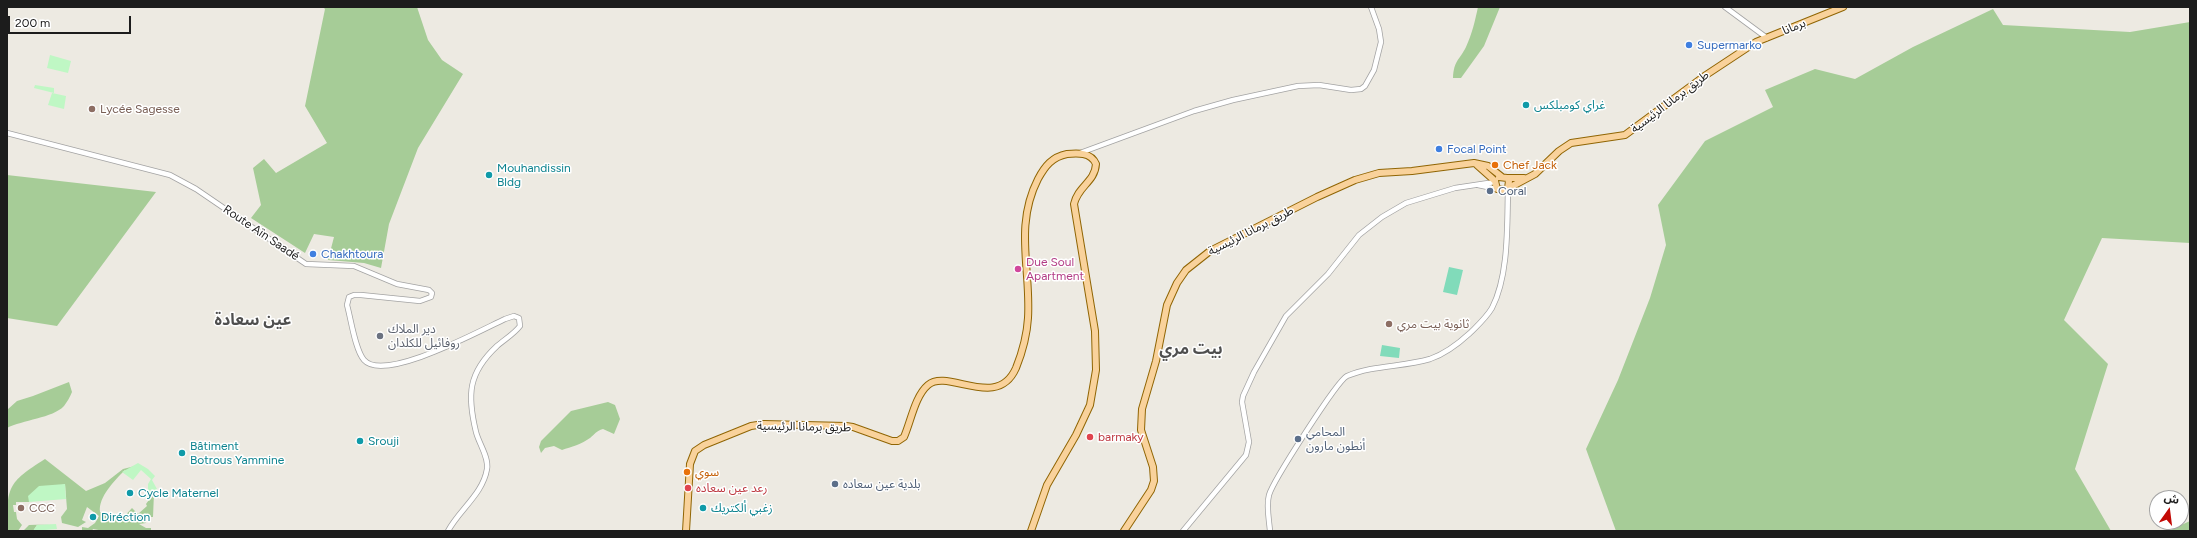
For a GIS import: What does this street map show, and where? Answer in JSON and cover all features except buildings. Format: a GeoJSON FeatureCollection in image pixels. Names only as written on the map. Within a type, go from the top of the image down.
{"type":"FeatureCollection","features":[{"type":"Feature","properties":{"kind":"main road","name":"برمانا"},"geometry":{"type":"LineString","coordinates":[[1767,38],[1843,7]]}},
{"type":"Feature","properties":{"kind":"main road","name":"طريق برمانا الرئيسية"},"geometry":{"type":"LineString","coordinates":[[1504,189],[1538,171],[1558,151],[1571,143],[1617,138],[1633,131],[1706,75],[1756,42],[1767,38]]}},
{"type":"Feature","properties":{"kind":"main road","name":"طريق برمانا الرئيسية"},"geometry":{"type":"LineString","coordinates":[[686,531],[690,464],[695,452],[704,445],[751,426],[769,424],[853,426],[886,439],[898,440],[904,437],[921,394],[928,385],[941,380],[971,387],[986,388],[1001,383],[1011,376],[1024,343],[1028,320],[1024,231],[1029,203],[1040,176],[1050,161],[1065,155],[1079,153]]}},
{"type":"Feature","properties":{"kind":"main road"},"geometry":{"type":"LineString","coordinates":[[1032,531],[1047,485],[1084,420],[1095,381],[1095,331],[1074,204],[1078,192],[1094,174],[1096,164],[1090,157],[1079,153]]}},
{"type":"Feature","properties":{"kind":"main road","name":"طريق برمانا الرئيسية"},"geometry":{"type":"LineString","coordinates":[[1124,531],[1153,486],[1153,467],[1141,430],[1142,409],[1156,361],[1167,305],[1177,284],[1186,270],[1210,250],[1317,197],[1355,180],[1379,173],[1412,171],[1474,163],[1488,166],[1505,177]]}},
{"type":"Feature","properties":{"kind":"main road"},"geometry":{"type":"LineString","coordinates":[[1474,163],[1504,189],[1509,181],[1505,177]]}},
{"type":"Feature","properties":{"kind":"main road"},"geometry":{"type":"LineString","coordinates":[[1495,182],[1505,177],[1524,178]]}},
{"type":"Feature","properties":{"kind":"street"},"geometry":{"type":"LineString","coordinates":[[1079,153],[1194,111],[1232,100],[1293,87],[1319,85],[1350,90],[1361,89],[1365,86],[1374,70],[1381,42],[1379,29],[1371,7]]}},
{"type":"Feature","properties":{"kind":"street"},"geometry":{"type":"LineString","coordinates":[[1725,7],[1767,38]]}},
{"type":"Feature","properties":{"kind":"street","name":"Route Aïn Saadé"},"geometry":{"type":"LineString","coordinates":[[7,133],[170,175],[196,189],[306,264],[354,266],[397,284],[427,289],[432,293],[430,298],[420,301],[354,295],[347,301],[361,356],[369,364],[376,366],[392,366],[411,360],[505,319],[514,316],[520,319],[520,326],[488,356],[473,379],[471,390],[472,409],[478,438],[487,462],[486,470],[482,485],[459,514],[448,531]]}},
{"type":"Feature","properties":{"kind":"street"},"geometry":{"type":"LineString","coordinates":[[1183,531],[1246,455],[1249,442],[1243,410],[1243,396],[1259,363],[1286,316],[1328,274],[1363,230],[1382,217],[1406,203],[1455,188],[1495,182]]}},
{"type":"Feature","properties":{"kind":"street"},"geometry":{"type":"LineString","coordinates":[[1270,531],[1268,506],[1271,489],[1288,460],[1344,378],[1366,371],[1419,361],[1441,354],[1462,340],[1486,317],[1497,296],[1502,275],[1507,232],[1507,204],[1504,189],[1475,184]]}},
{"type":"Feature","properties":{"kind":"green space"},"geometry":{"type":"Polygon","coordinates":[[[323,7],[417,7],[428,40],[442,60],[463,74],[418,148],[389,224],[381,268],[364,263],[328,260],[334,237],[314,234],[305,253],[251,218],[261,205],[253,168],[264,159],[276,173],[327,143],[305,106],[325,9],[323,7]]]}},
{"type":"Feature","properties":{"kind":"green space"},"geometry":{"type":"Polygon","coordinates":[[[1478,7],[1500,7],[1484,46],[1461,78],[1453,78],[1456,64],[1470,37],[1478,7]]]}},
{"type":"Feature","properties":{"kind":"green space"},"geometry":{"type":"Polygon","coordinates":[[[1993,9],[2003,25],[2130,32],[2190,22],[2190,243],[2102,238],[2064,320],[2108,364],[2075,469],[2111,531],[1616,531],[1586,449],[1618,380],[1650,298],[1666,245],[1658,205],[1705,141],[1773,107],[1765,90],[1815,69],[1855,79],[1913,47],[1993,9]]]}},
{"type":"Feature","properties":{"kind":"green space"},"geometry":{"type":"Polygon","coordinates":[[[50,55],[71,61],[68,73],[47,68],[50,55]]]}},
{"type":"Feature","properties":{"kind":"green space"},"geometry":{"type":"Polygon","coordinates":[[[35,85],[54,88],[54,93],[34,88],[35,85]]]}},
{"type":"Feature","properties":{"kind":"green space"},"geometry":{"type":"Polygon","coordinates":[[[52,93],[66,96],[64,109],[48,105],[52,93]]]}},
{"type":"Feature","properties":{"kind":"green space"},"geometry":{"type":"Polygon","coordinates":[[[7,175],[156,192],[57,326],[7,318],[7,175]]]}},
{"type":"Feature","properties":{"kind":"green space"},"geometry":{"type":"Polygon","coordinates":[[[1449,267],[1463,270],[1457,295],[1443,292],[1449,267]]]}},
{"type":"Feature","properties":{"kind":"green space"},"geometry":{"type":"Polygon","coordinates":[[[1382,345],[1400,348],[1399,358],[1380,356],[1382,345]]]}},
{"type":"Feature","properties":{"kind":"green space"},"geometry":{"type":"Polygon","coordinates":[[[69,382],[72,392],[64,406],[59,410],[7,428],[7,410],[17,401],[69,382]]]}},
{"type":"Feature","properties":{"kind":"green space"},"geometry":{"type":"Polygon","coordinates":[[[608,402],[615,405],[620,419],[614,434],[603,429],[587,440],[576,445],[562,450],[554,446],[545,448],[541,453],[539,447],[541,441],[571,411],[608,402]]]}},
{"type":"Feature","properties":{"kind":"green space"},"geometry":{"type":"Polygon","coordinates":[[[45,459],[86,491],[105,483],[123,469],[135,466],[127,472],[125,470],[108,489],[100,506],[100,512],[121,520],[132,508],[138,514],[147,506],[146,504],[154,493],[153,517],[146,517],[146,523],[139,524],[146,528],[151,528],[151,531],[104,531],[93,529],[92,531],[82,531],[82,527],[88,528],[95,523],[99,516],[87,507],[82,520],[86,522],[78,527],[62,523],[61,517],[67,509],[65,484],[29,496],[29,502],[16,502],[16,505],[13,505],[14,512],[16,512],[17,519],[22,525],[18,531],[7,531],[9,495],[12,488],[23,474],[45,459]]]}},
{"type":"Feature","properties":{"kind":"green space"},"geometry":{"type":"Polygon","coordinates":[[[138,463],[148,469],[155,476],[152,480],[157,489],[149,501],[143,495],[148,490],[148,484],[151,479],[141,470],[133,480],[122,472],[138,463]]]}},
{"type":"Feature","properties":{"kind":"green space"},"geometry":{"type":"Polygon","coordinates":[[[65,484],[66,499],[29,502],[28,496],[39,486],[65,484]]]}},
{"type":"Feature","properties":{"kind":"green space"},"geometry":{"type":"Polygon","coordinates":[[[2189,521],[2190,531],[2168,531],[2189,530],[2189,521]]]}},
{"type":"Feature","properties":{"kind":"green space"},"geometry":{"type":"Polygon","coordinates":[[[56,524],[37,525],[33,531],[23,531],[29,525],[56,524]]]}},
{"type":"Feature","properties":{"kind":"green space"},"geometry":{"type":"Polygon","coordinates":[[[56,524],[57,529],[33,531],[37,525],[56,524]]]}},
{"type":"Feature","properties":{"kind":"place","name":"Supermarko"},"geometry":{"type":"Point","coordinates":[1689,45]}},
{"type":"Feature","properties":{"kind":"place","name":"غراي كومبلكس"},"geometry":{"type":"Point","coordinates":[1526,105]}},
{"type":"Feature","properties":{"kind":"place","name":"Lycée Sagesse"},"geometry":{"type":"Point","coordinates":[92,109]}},
{"type":"Feature","properties":{"kind":"place","name":"Focal Point"},"geometry":{"type":"Point","coordinates":[1439,149]}},
{"type":"Feature","properties":{"kind":"place","name":"Chef Jack"},"geometry":{"type":"Point","coordinates":[1495,165]}},
{"type":"Feature","properties":{"kind":"place","name":"Mouhandissin Bldg"},"geometry":{"type":"Point","coordinates":[489,175]}},
{"type":"Feature","properties":{"kind":"place","name":"Coral"},"geometry":{"type":"Point","coordinates":[1490,191]}},
{"type":"Feature","properties":{"kind":"place","name":"Chakhtoura"},"geometry":{"type":"Point","coordinates":[313,254]}},
{"type":"Feature","properties":{"kind":"place","name":"Due Soul Apartment"},"geometry":{"type":"Point","coordinates":[1018,269]}},
{"type":"Feature","properties":{"kind":"place","name":"ثانوية بيت مري"},"geometry":{"type":"Point","coordinates":[1389,324]}},
{"type":"Feature","properties":{"kind":"place","name":"دير الملاك روفائيل للكلدان"},"geometry":{"type":"Point","coordinates":[380,336]}},
{"type":"Feature","properties":{"kind":"place","name":"barmaky"},"geometry":{"type":"Point","coordinates":[1090,437]}},
{"type":"Feature","properties":{"kind":"place","name":"المحامي أنطون مارون"},"geometry":{"type":"Point","coordinates":[1298,439]}},
{"type":"Feature","properties":{"kind":"place","name":"Srouji"},"geometry":{"type":"Point","coordinates":[360,441]}},
{"type":"Feature","properties":{"kind":"place","name":"Bâtiment Botrous Yammine"},"geometry":{"type":"Point","coordinates":[182,453]}},
{"type":"Feature","properties":{"kind":"place","name":"سوي"},"geometry":{"type":"Point","coordinates":[687,472]}},
{"type":"Feature","properties":{"kind":"place","name":"بلدية عين سعاده"},"geometry":{"type":"Point","coordinates":[835,484]}},
{"type":"Feature","properties":{"kind":"place","name":"رعد عين سعاده"},"geometry":{"type":"Point","coordinates":[688,488]}},
{"type":"Feature","properties":{"kind":"place","name":"Cycle Maternel"},"geometry":{"type":"Point","coordinates":[130,493]}},
{"type":"Feature","properties":{"kind":"place","name":"CCC"},"geometry":{"type":"Point","coordinates":[21,508]}},
{"type":"Feature","properties":{"kind":"place","name":"زغبي ألكتريك"},"geometry":{"type":"Point","coordinates":[703,508]}},
{"type":"Feature","properties":{"kind":"place","name":"Diréction"},"geometry":{"type":"Point","coordinates":[93,517]}},
{"type":"Feature","properties":{"kind":"district","name":"عين سعادة"},"geometry":{"type":"Point","coordinates":[253,320]}},
{"type":"Feature","properties":{"kind":"district","name":"بيت مري"},"geometry":{"type":"Point","coordinates":[1191,349]}}]}
